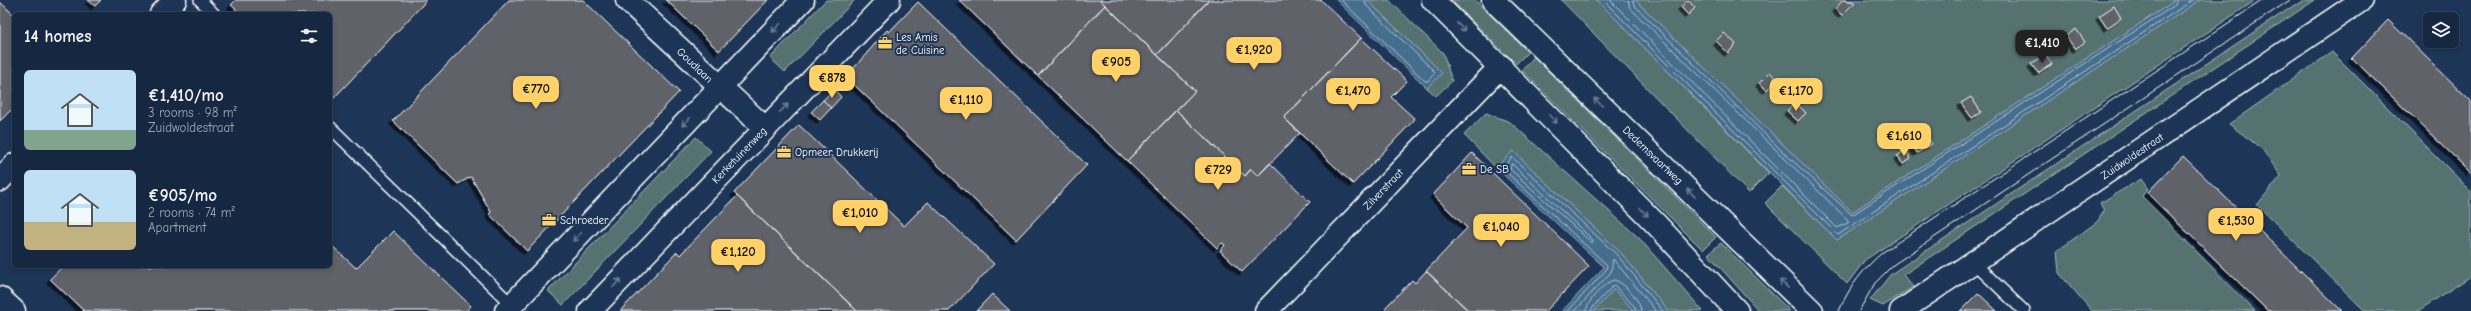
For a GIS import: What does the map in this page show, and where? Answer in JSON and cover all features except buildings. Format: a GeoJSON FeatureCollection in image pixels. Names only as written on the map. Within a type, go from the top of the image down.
{"type":"FeatureCollection","features":[{"type":"Feature","properties":{"kind":"street"},"geometry":{"type":"LineString","coordinates":[[163,12],[175,0]]}},
{"type":"Feature","properties":{"kind":"street","name":"Goudlaan"},"geometry":{"type":"LineString","coordinates":[[627,0],[718,87],[765,128]]}},
{"type":"Feature","properties":{"kind":"street"},"geometry":{"type":"LineString","coordinates":[[512,309],[718,87],[803,0]]}},
{"type":"Feature","properties":{"kind":"street","name":"Kerketuinenweg"},"geometry":{"type":"LineString","coordinates":[[590,311],[888,0]]}},
{"type":"Feature","properties":{"kind":"street"},"geometry":{"type":"LineString","coordinates":[[1433,0],[1501,66],[1656,224],[1737,311]]}},
{"type":"Feature","properties":{"kind":"street","name":"Dedemsvaartweg"},"geometry":{"type":"LineString","coordinates":[[1493,0],[1812,311]]}},
{"type":"Feature","properties":{"kind":"street","name":"Zuidwoldestraat"},"geometry":{"type":"LineString","coordinates":[[1901,311],[2362,0]]}},
{"type":"Feature","properties":{"kind":"street","name":"Zilverstraat"},"geometry":{"type":"LineString","coordinates":[[1266,311],[1501,66]]}},
{"type":"Feature","properties":{"kind":"street"},"geometry":{"type":"LineString","coordinates":[[0,180],[12,167]]}},
{"type":"Feature","properties":{"kind":"street"},"geometry":{"type":"LineString","coordinates":[[0,298],[14,311]]}},
{"type":"Feature","properties":{"kind":"lane"},"geometry":{"type":"LineString","coordinates":[[200,0],[212,12]]}},
{"type":"Feature","properties":{"kind":"lane"},"geometry":{"type":"LineString","coordinates":[[332,129],[512,309]]}},
{"type":"Feature","properties":{"kind":"lane"},"geometry":{"type":"LineString","coordinates":[[1974,263],[2024,311]]}},
{"type":"Feature","properties":{"kind":"green space"},"geometry":{"type":"Polygon","coordinates":[[[826,0],[855,0],[785,72],[770,58],[826,0]]]}},
{"type":"Feature","properties":{"kind":"green space"},"geometry":{"type":"Polygon","coordinates":[[[1367,0],[1389,0],[1443,53],[1452,81],[1436,96],[1427,88],[1442,73],[1367,0]]]}},
{"type":"Feature","properties":{"kind":"green space"},"geometry":{"type":"Polygon","coordinates":[[[1451,0],[1475,0],[1528,52],[1516,64],[1451,0]]]}},
{"type":"Feature","properties":{"kind":"green space"},"geometry":{"type":"Polygon","coordinates":[[[1561,0],[1597,0],[1769,173],[1749,193],[1561,0]]]}},
{"type":"Feature","properties":{"kind":"green space"},"geometry":{"type":"Polygon","coordinates":[[[1635,0],[2176,0],[1852,212],[1635,0]]]}},
{"type":"Feature","properties":{"kind":"green space"},"geometry":{"type":"Polygon","coordinates":[[[2200,0],[2256,0],[1865,260],[1847,284],[1765,203],[1782,186],[1837,240],[2200,0]]]}},
{"type":"Feature","properties":{"kind":"green space"},"geometry":{"type":"Polygon","coordinates":[[[2302,0],[2315,0],[1903,275],[1913,287],[1883,306],[1870,300],[1891,274],[2302,0]]]}},
{"type":"Feature","properties":{"kind":"green space"},"geometry":{"type":"Polygon","coordinates":[[[2332,52],[2471,191],[2471,276],[2418,311],[2365,311],[2257,205],[2281,176],[2262,149],[2229,124],[2332,52]]]}},
{"type":"Feature","properties":{"kind":"green space"},"geometry":{"type":"Polygon","coordinates":[[[1534,57],[1716,237],[1703,250],[1522,70],[1534,57]]]}},
{"type":"Feature","properties":{"kind":"green space"},"geometry":{"type":"Polygon","coordinates":[[[1486,113],[1510,122],[1639,238],[1703,311],[1668,311],[1621,253],[1513,151],[1496,168],[1464,135],[1486,113]]]}},
{"type":"Feature","properties":{"kind":"green space"},"geometry":{"type":"Polygon","coordinates":[[[696,137],[711,151],[563,305],[548,291],[696,137]]]}},
{"type":"Feature","properties":{"kind":"green space"},"geometry":{"type":"Polygon","coordinates":[[[2141,179],[2148,189],[2142,196],[2255,311],[2092,311],[2059,273],[2057,251],[2097,222],[2104,211],[2100,203],[2141,179]]]}},
{"type":"Feature","properties":{"kind":"green space"},"geometry":{"type":"Polygon","coordinates":[[[1721,243],[1790,311],[1759,311],[1708,254],[1721,243]]]}},
{"type":"Feature","properties":{"kind":"green space"},"geometry":{"type":"Polygon","coordinates":[[[1614,289],[1634,311],[1594,311],[1614,289]]]}},
{"type":"Feature","properties":{"kind":"water"},"geometry":{"type":"Polygon","coordinates":[[[1336,0],[1367,0],[1442,73],[1427,88],[1336,0]]]}},
{"type":"Feature","properties":{"kind":"water"},"geometry":{"type":"Polygon","coordinates":[[[1597,0],[1635,0],[1852,212],[2176,0],[2200,0],[1837,240],[1597,0]]]}},
{"type":"Feature","properties":{"kind":"water"},"geometry":{"type":"Polygon","coordinates":[[[1513,151],[1621,253],[1668,311],[1634,311],[1614,289],[1594,311],[1562,311],[1604,267],[1496,168],[1513,151]]]}},
{"type":"Feature","properties":{"kind":"tram line"},"geometry":{"type":"LineString","coordinates":[[1839,311],[1847,294],[1857,279],[1883,252],[2263,0]]}},
{"type":"Feature","properties":{"kind":"tram line"},"geometry":{"type":"LineString","coordinates":[[1859,311],[1875,283],[1893,265],[2290,0]]}},
{"type":"Feature","properties":{"kind":"place","name":"Les Amis de Cuisine"},"geometry":{"type":"Point","coordinates":[885,43]}},
{"type":"Feature","properties":{"kind":"place","name":"Opmeer Drukkerij"},"geometry":{"type":"Point","coordinates":[784,152]}},
{"type":"Feature","properties":{"kind":"place","name":"De SB"},"geometry":{"type":"Point","coordinates":[1469,169]}},
{"type":"Feature","properties":{"kind":"place","name":"Schroeder"},"geometry":{"type":"Point","coordinates":[549,220]}}]}
